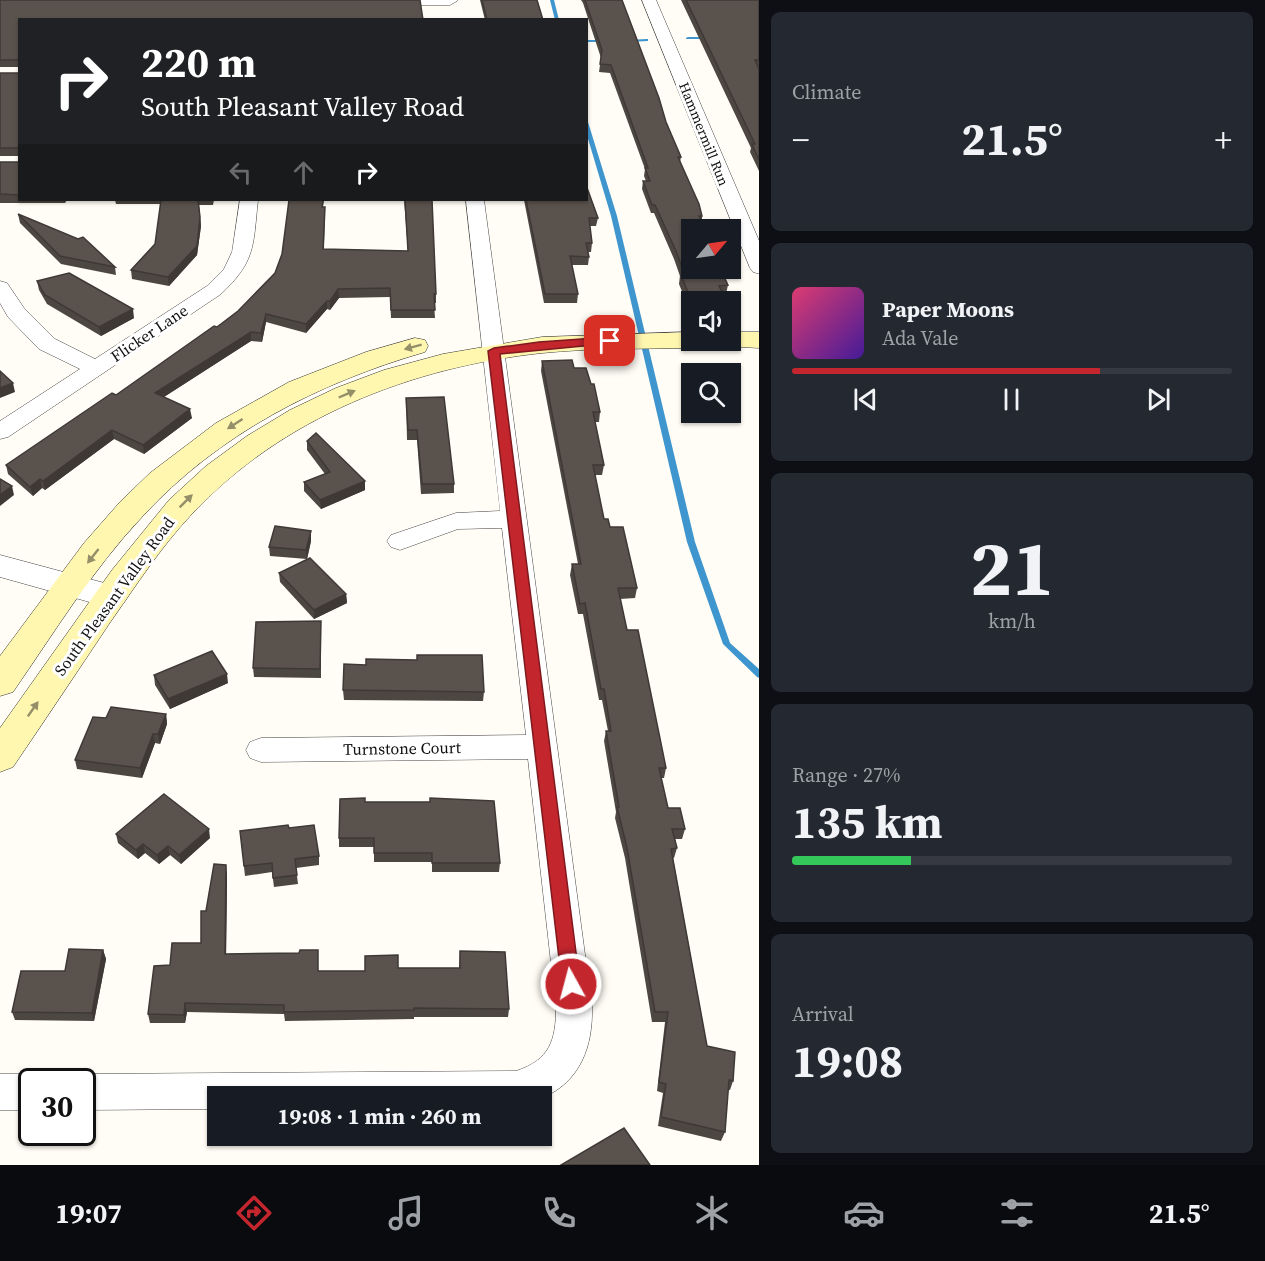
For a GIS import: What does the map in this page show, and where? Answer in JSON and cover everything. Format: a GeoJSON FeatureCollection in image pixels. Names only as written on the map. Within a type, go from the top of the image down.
{"type":"FeatureCollection","features":[{"type":"Feature","properties":{"kind":"main road"},"geometry":{"type":"LineString","coordinates":[[741,320],[759,320]]}},
{"type":"Feature","properties":{"kind":"main road","name":"South Pleasant Valley Road"},"geometry":{"type":"LineString","coordinates":[[0,683],[71,585],[122,520],[147,493],[188,457],[251,414],[293,391],[360,363],[435,341],[492,341],[539,345],[618,330],[680,330]]}},
{"type":"Feature","properties":{"kind":"main road"},"geometry":{"type":"LineString","coordinates":[[741,340],[759,339]]}},
{"type":"Feature","properties":{"kind":"main road","name":"South Pleasant Valley Road"},"geometry":{"type":"LineString","coordinates":[[0,757],[111,596],[165,524],[220,470],[257,443],[306,414],[372,384],[431,365],[492,341]]}},
{"type":"Feature","properties":{"kind":"street"},"geometry":{"type":"LineString","coordinates":[[365,1],[450,0],[453,18]]}},
{"type":"Feature","properties":{"kind":"street","name":"Hammermill Run"},"geometry":{"type":"LineString","coordinates":[[649,0],[754,242],[759,268]]}},
{"type":"Feature","properties":{"kind":"street","name":"Flicker Lane"},"geometry":{"type":"LineString","coordinates":[[0,432],[214,290],[233,272],[242,252],[249,201]]}},
{"type":"Feature","properties":{"kind":"street"},"geometry":{"type":"LineString","coordinates":[[96,1092],[500,1090],[531,1085],[544,1079],[567,1056],[576,1026],[475,201]]}},
{"type":"Feature","properties":{"kind":"street"},"geometry":{"type":"LineString","coordinates":[[0,287],[16,312],[47,344],[96,368]]}},
{"type":"Feature","properties":{"kind":"street"},"geometry":{"type":"LineString","coordinates":[[400,541],[456,521],[514,519]]}},
{"type":"Feature","properties":{"kind":"street"},"geometry":{"type":"LineString","coordinates":[[0,566],[111,596]]}},
{"type":"Feature","properties":{"kind":"street","name":"Turnstone Court"},"geometry":{"type":"LineString","coordinates":[[261,750],[542,747]]}},
{"type":"Feature","properties":{"kind":"street"},"geometry":{"type":"LineString","coordinates":[[0,1092],[18,1092]]}},
{"type":"Feature","properties":{"kind":"building"},"geometry":{"type":"Polygon","coordinates":[[[0,0],[420,0],[423,18],[18,18],[18,60],[0,60],[0,0]]]}},
{"type":"Feature","properties":{"kind":"building"},"geometry":{"type":"Polygon","coordinates":[[[482,0],[537,0],[542,18],[486,18],[482,0]]]}},
{"type":"Feature","properties":{"kind":"building"},"geometry":{"type":"Polygon","coordinates":[[[585,0],[622,0],[681,157],[678,157],[702,216],[699,216],[700,219],[681,219],[681,264],[643,181],[650,181],[645,168],[648,168],[611,65],[600,64],[602,50],[585,0]]]}},
{"type":"Feature","properties":{"kind":"building"},"geometry":{"type":"Polygon","coordinates":[[[686,0],[759,0],[759,60],[755,60],[759,69],[759,160],[752,144],[755,144],[686,0]]]}},
{"type":"Feature","properties":{"kind":"building"},"geometry":{"type":"Polygon","coordinates":[[[0,73],[18,73],[18,148],[0,148],[0,73]]]}},
{"type":"Feature","properties":{"kind":"building"},"geometry":{"type":"Polygon","coordinates":[[[0,162],[18,162],[18,195],[0,194],[0,162]]]}},
{"type":"Feature","properties":{"kind":"building"},"geometry":{"type":"Polygon","coordinates":[[[588,190],[598,218],[589,218],[592,243],[586,243],[589,257],[570,256],[578,294],[545,294],[526,201],[588,201],[588,190]]]}},
{"type":"Feature","properties":{"kind":"building"},"geometry":{"type":"Polygon","coordinates":[[[161,201],[198,201],[200,217],[197,246],[168,277],[131,270],[155,244],[161,201]]]}},
{"type":"Feature","properties":{"kind":"building"},"geometry":{"type":"Polygon","coordinates":[[[289,201],[323,201],[322,207],[325,207],[323,249],[408,251],[405,201],[432,201],[435,310],[391,310],[390,288],[338,289],[330,301],[327,301],[306,324],[266,314],[261,333],[251,332],[155,393],[190,409],[143,445],[112,430],[43,481],[40,479],[30,487],[6,465],[112,393],[116,395],[238,311],[275,273],[282,254],[289,201]]]}},
{"type":"Feature","properties":{"kind":"building"},"geometry":{"type":"Polygon","coordinates":[[[18,214],[78,239],[83,237],[115,267],[60,256],[18,214]]]}},
{"type":"Feature","properties":{"kind":"building"},"geometry":{"type":"Polygon","coordinates":[[[69,273],[133,309],[99,327],[45,295],[37,281],[69,273]]]}},
{"type":"Feature","properties":{"kind":"building"},"geometry":{"type":"Polygon","coordinates":[[[683,279],[725,279],[728,285],[719,286],[722,291],[687,291],[683,279]]]}},
{"type":"Feature","properties":{"kind":"building"},"geometry":{"type":"Polygon","coordinates":[[[572,360],[574,368],[586,368],[591,384],[594,384],[600,412],[593,412],[604,465],[593,465],[604,519],[608,519],[610,527],[623,527],[637,588],[618,588],[627,630],[638,630],[666,768],[659,768],[668,808],[680,808],[685,829],[672,829],[677,848],[671,849],[707,1046],[735,1052],[733,1081],[729,1080],[725,1132],[661,1117],[666,1084],[659,1082],[668,1012],[655,1012],[627,848],[617,807],[619,807],[606,731],[611,731],[604,689],[601,689],[585,603],[580,604],[572,564],[581,564],[542,361],[572,360]]]}},
{"type":"Feature","properties":{"kind":"building"},"geometry":{"type":"Polygon","coordinates":[[[0,371],[13,383],[0,388],[0,371]]]}},
{"type":"Feature","properties":{"kind":"building"},"geometry":{"type":"Polygon","coordinates":[[[444,397],[454,484],[422,484],[417,430],[408,430],[406,398],[444,397]]]}},
{"type":"Feature","properties":{"kind":"building"},"geometry":{"type":"Polygon","coordinates":[[[316,433],[365,481],[320,500],[304,482],[330,472],[307,441],[316,433]]]}},
{"type":"Feature","properties":{"kind":"building"},"geometry":{"type":"Polygon","coordinates":[[[0,479],[12,486],[0,495],[0,479]]]}},
{"type":"Feature","properties":{"kind":"building"},"geometry":{"type":"Polygon","coordinates":[[[275,526],[311,531],[306,550],[269,547],[275,526]]]}},
{"type":"Feature","properties":{"kind":"building"},"geometry":{"type":"Polygon","coordinates":[[[310,558],[346,594],[314,610],[279,573],[310,558]]]}},
{"type":"Feature","properties":{"kind":"building"},"geometry":{"type":"Polygon","coordinates":[[[321,621],[320,669],[253,668],[256,622],[321,621]]]}},
{"type":"Feature","properties":{"kind":"building"},"geometry":{"type":"Polygon","coordinates":[[[212,651],[227,674],[168,699],[154,675],[212,651]]]}},
{"type":"Feature","properties":{"kind":"building"},"geometry":{"type":"Polygon","coordinates":[[[417,655],[482,655],[484,692],[343,690],[344,664],[366,665],[366,659],[417,660],[417,655]]]}},
{"type":"Feature","properties":{"kind":"building"},"geometry":{"type":"Polygon","coordinates":[[[111,707],[166,714],[158,734],[153,734],[140,768],[75,760],[93,717],[106,718],[111,707]]]}},
{"type":"Feature","properties":{"kind":"building"},"geometry":{"type":"Polygon","coordinates":[[[164,794],[209,829],[179,855],[168,846],[157,855],[143,844],[136,850],[116,834],[164,794]]]}},
{"type":"Feature","properties":{"kind":"building"},"geometry":{"type":"Polygon","coordinates":[[[365,798],[365,802],[430,802],[430,798],[494,801],[500,863],[432,863],[432,853],[374,853],[374,838],[339,838],[340,799],[365,798]]]}},
{"type":"Feature","properties":{"kind":"building"},"geometry":{"type":"Polygon","coordinates":[[[288,825],[289,828],[314,825],[319,856],[295,859],[297,875],[273,878],[272,863],[244,866],[240,831],[288,825]]]}},
{"type":"Feature","properties":{"kind":"building"},"geometry":{"type":"Polygon","coordinates":[[[214,864],[226,865],[225,954],[299,953],[300,950],[318,950],[318,971],[365,971],[365,956],[398,955],[398,968],[460,968],[460,951],[505,952],[509,1009],[414,1008],[414,1010],[284,1012],[284,1005],[185,1003],[184,1015],[148,1014],[154,966],[170,965],[172,943],[201,943],[201,911],[206,911],[214,864]]]}},
{"type":"Feature","properties":{"kind":"building"},"geometry":{"type":"Polygon","coordinates":[[[69,949],[103,950],[92,1013],[12,1012],[21,971],[65,971],[69,949]]]}},
{"type":"Feature","properties":{"kind":"building"},"geometry":{"type":"Polygon","coordinates":[[[624,1128],[650,1165],[561,1165],[624,1128]]]}},
{"type":"Feature","properties":{"kind":"waterway"},"geometry":{"type":"LineString","coordinates":[[552,0],[556,18]]}},
{"type":"Feature","properties":{"kind":"waterway"},"geometry":{"type":"LineString","coordinates":[[688,38],[707,38]]}},
{"type":"Feature","properties":{"kind":"waterway"},"geometry":{"type":"LineString","coordinates":[[629,41],[646,40]]}},
{"type":"Feature","properties":{"kind":"waterway"},"geometry":{"type":"LineString","coordinates":[[588,41],[605,41]]}},
{"type":"Feature","properties":{"kind":"waterway"},"geometry":{"type":"LineString","coordinates":[[588,129],[614,216],[691,542],[727,644],[759,674]]}},
{"type":"Feature","properties":{"kind":"route"},"geometry":{"type":"LineString","coordinates":[[571,984],[494,351],[539,345],[610,341]]}}]}
